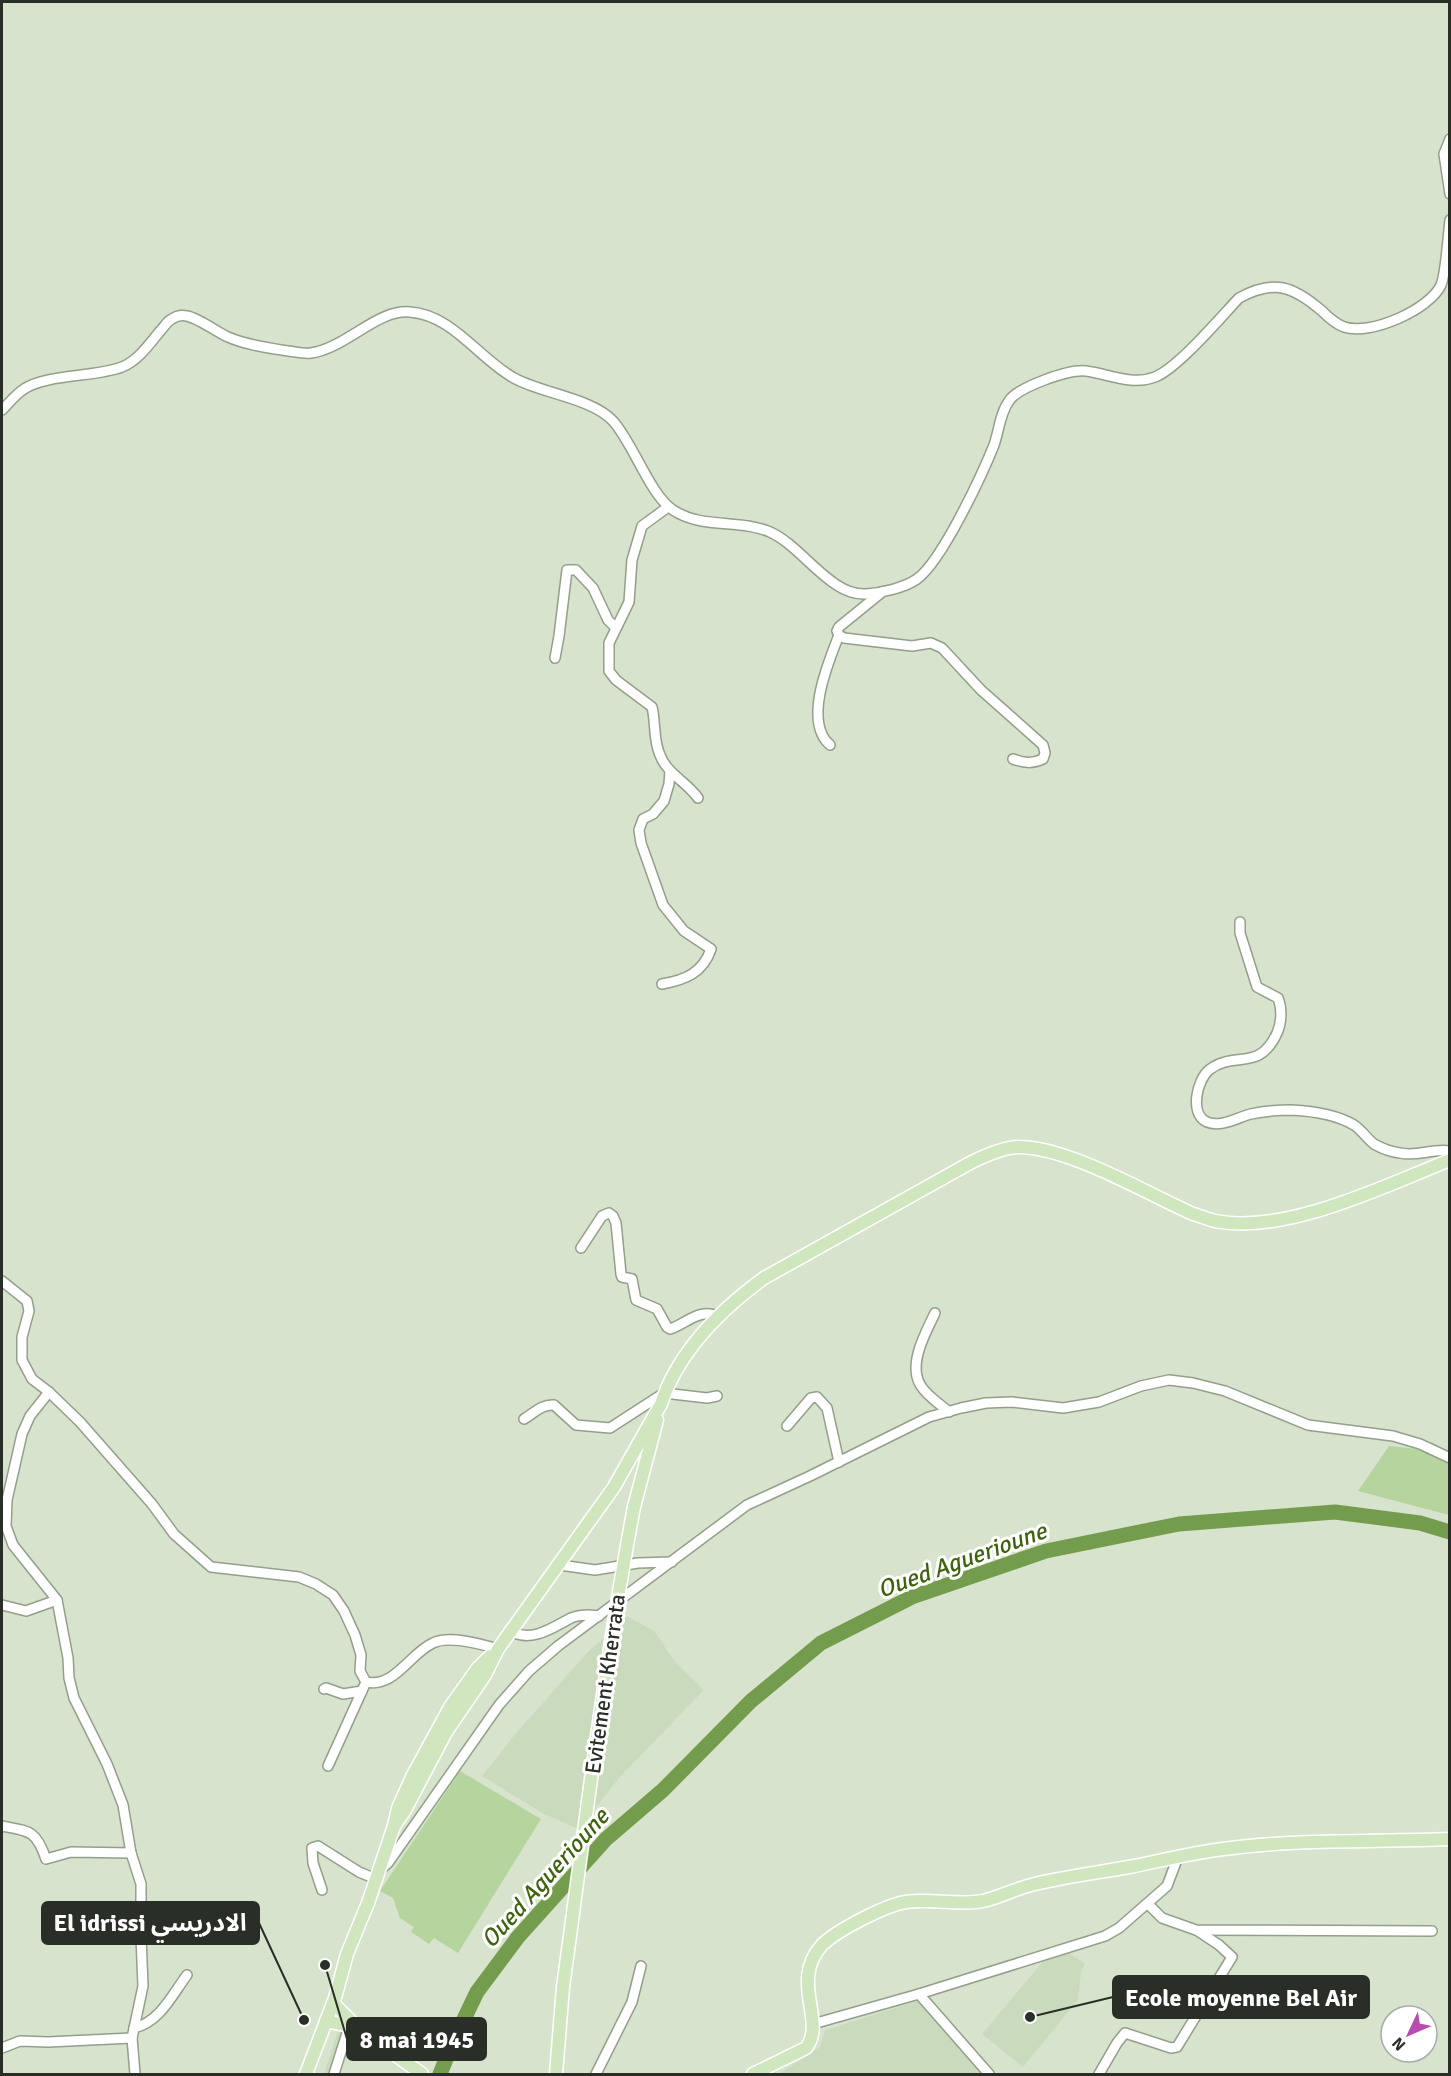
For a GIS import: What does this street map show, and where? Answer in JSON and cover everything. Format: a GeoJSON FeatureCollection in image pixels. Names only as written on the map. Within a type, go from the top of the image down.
{"type":"FeatureCollection","features":[{"type":"Feature","properties":{"kind":"main road"},"geometry":{"type":"LineString","coordinates":[[306,2074],[394,1826],[405,1810],[446,1732],[485,1675],[510,1631],[560,1565],[614,1487],[684,1356],[718,1316],[740,1295],[764,1278],[969,1163],[1004,1149],[1030,1148],[1061,1155],[1193,1214],[1215,1221],[1233,1223],[1273,1220],[1307,1213],[1345,1201],[1449,1160]]}},
{"type":"Feature","properties":{"kind":"main road","name":"Evitement Kherrata"},"geometry":{"type":"LineString","coordinates":[[555,2074],[563,1987],[619,1585],[634,1507],[662,1399]]}},
{"type":"Feature","properties":{"kind":"main road"},"geometry":{"type":"LineString","coordinates":[[753,2074],[807,2048],[811,2042],[814,2034],[808,2000],[808,1981],[815,1955],[835,1936],[862,1919],[887,1908],[907,1902],[966,1903],[985,1900],[1028,1885],[1222,1849],[1269,1845],[1449,1839]]}},
{"type":"Feature","properties":{"kind":"main road"},"geometry":{"type":"LineString","coordinates":[[333,2003],[359,2029],[422,2074]]}},
{"type":"Feature","properties":{"kind":"main road"},"geometry":{"type":"LineString","coordinates":[[326,2021],[359,2029]]}},
{"type":"Feature","properties":{"kind":"street"},"geometry":{"type":"LineString","coordinates":[[1449,139],[1444,154],[1449,194]]}},
{"type":"Feature","properties":{"kind":"street"},"geometry":{"type":"LineString","coordinates":[[2,410],[26,387],[121,368],[137,358],[172,318],[187,316],[233,340],[309,354],[324,350],[354,336],[385,317],[411,312],[441,323],[466,340],[495,366],[519,381],[557,393],[611,418],[668,507],[684,517],[744,525],[770,532],[795,547],[841,588],[857,594],[870,594],[903,585],[917,578],[930,566],[972,493],[994,444],[1008,402],[1017,393],[1033,385],[1081,370],[1118,379],[1153,378],[1171,368],[1239,298],[1254,290],[1271,286],[1287,288],[1303,295],[1331,320],[1344,327],[1370,328],[1393,322],[1432,298],[1442,283],[1449,220]]}},
{"type":"Feature","properties":{"kind":"street"},"geometry":{"type":"LineString","coordinates":[[668,507],[642,526],[632,560],[628,602],[609,643],[609,671],[616,680],[652,708],[660,756],[670,771],[690,787],[698,798]]}},
{"type":"Feature","properties":{"kind":"street"},"geometry":{"type":"LineString","coordinates":[[555,657],[567,570],[576,570],[593,588],[608,620],[616,628]]}},
{"type":"Feature","properties":{"kind":"street"},"geometry":{"type":"LineString","coordinates":[[830,745],[822,738],[819,729],[821,686],[838,635],[837,632],[839,627],[884,590]]}},
{"type":"Feature","properties":{"kind":"street"},"geometry":{"type":"LineString","coordinates":[[838,635],[843,638],[912,646],[931,644],[942,648],[1000,708],[1043,745],[1045,753],[1043,759],[1034,763],[1012,759]]}},
{"type":"Feature","properties":{"kind":"street"},"geometry":{"type":"LineString","coordinates":[[662,984],[683,980],[697,972],[707,960],[711,949],[684,931],[663,905],[641,843],[639,830],[643,819],[653,814],[664,801],[670,771]]}},
{"type":"Feature","properties":{"kind":"street"},"geometry":{"type":"LineString","coordinates":[[1240,922],[1240,933],[1257,987],[1278,998],[1281,1006],[1279,1029],[1271,1047],[1262,1055],[1217,1065],[1208,1071],[1202,1078],[1196,1103],[1199,1115],[1207,1122],[1218,1124],[1249,1114],[1274,1110],[1309,1111],[1354,1125],[1376,1145],[1401,1154],[1418,1155],[1449,1151]]}},
{"type":"Feature","properties":{"kind":"street"},"geometry":{"type":"LineString","coordinates":[[581,1248],[602,1216],[609,1213],[616,1223],[621,1274],[622,1277],[632,1279],[636,1300],[657,1309],[670,1329],[703,1313],[710,1312],[718,1316]]}},
{"type":"Feature","properties":{"kind":"street"},"geometry":{"type":"LineString","coordinates":[[2,1281],[27,1301],[29,1311],[22,1337],[22,1360],[32,1379],[80,1422],[141,1491],[174,1534],[211,1567],[299,1577],[333,1595],[344,1611],[361,1655],[360,1671],[364,1686],[328,1766]]}},
{"type":"Feature","properties":{"kind":"street"},"geometry":{"type":"LineString","coordinates":[[936,1313],[918,1354],[915,1370],[920,1385],[949,1412]]}},
{"type":"Feature","properties":{"kind":"street"},"geometry":{"type":"LineString","coordinates":[[321,1890],[312,1863],[312,1848],[318,1846],[358,1872],[377,1876],[499,1705],[529,1671],[558,1646],[747,1505],[929,1417],[986,1403],[1012,1402],[1063,1408],[1099,1402],[1141,1386],[1169,1380],[1225,1391],[1308,1425],[1394,1436],[1420,1444],[1449,1458]]}},
{"type":"Feature","properties":{"kind":"street"},"geometry":{"type":"LineString","coordinates":[[49,1392],[30,1416],[22,1434],[7,1500],[6,1526],[13,1545],[57,1600],[74,1698],[107,1764],[123,1805],[131,1853],[141,1884],[143,1986],[133,2033],[135,2074]]}},
{"type":"Feature","properties":{"kind":"street"},"geometry":{"type":"LineString","coordinates":[[524,1419],[545,1405],[550,1405],[576,1425],[610,1428],[662,1399],[717,1396]]}},
{"type":"Feature","properties":{"kind":"street"},"geometry":{"type":"LineString","coordinates":[[787,1426],[811,1398],[817,1397],[827,1408],[839,1462]]}},
{"type":"Feature","properties":{"kind":"street"},"geometry":{"type":"LineString","coordinates":[[560,1565],[595,1570],[638,1563],[672,1562]]}},
{"type":"Feature","properties":{"kind":"street"},"geometry":{"type":"LineString","coordinates":[[2,1605],[26,1611],[57,1600]]}},
{"type":"Feature","properties":{"kind":"street"},"geometry":{"type":"LineString","coordinates":[[510,1631],[531,1635],[552,1629],[579,1616],[599,1616]]}},
{"type":"Feature","properties":{"kind":"street"},"geometry":{"type":"LineString","coordinates":[[324,1689],[343,1694],[387,1680],[433,1642],[476,1643],[498,1649]]}},
{"type":"Feature","properties":{"kind":"street"},"geometry":{"type":"LineString","coordinates":[[2,1826],[24,1829],[40,1840],[46,1858],[71,1852],[131,1853]]}},
{"type":"Feature","properties":{"kind":"street"},"geometry":{"type":"LineString","coordinates":[[813,2024],[919,1994],[1105,1936],[1119,1928],[1167,1886],[1178,1857]]}},
{"type":"Feature","properties":{"kind":"street"},"geometry":{"type":"LineString","coordinates":[[1099,2074],[1125,2033],[1171,2048],[1177,2047],[1232,1957],[1219,1945],[1196,1930],[1162,1918],[1148,1904]]}},
{"type":"Feature","properties":{"kind":"street"},"geometry":{"type":"LineString","coordinates":[[1196,1930],[1432,1931]]}},
{"type":"Feature","properties":{"kind":"street"},"geometry":{"type":"LineString","coordinates":[[596,2074],[632,2002],[641,1966]]}},
{"type":"Feature","properties":{"kind":"street"},"geometry":{"type":"LineString","coordinates":[[2,2048],[20,2041],[48,2042],[133,2033],[156,2018],[187,1975]]}},
{"type":"Feature","properties":{"kind":"street"},"geometry":{"type":"LineString","coordinates":[[919,1994],[989,2074]]}},
{"type":"Feature","properties":{"kind":"street"},"geometry":{"type":"LineString","coordinates":[[334,2074],[347,2033],[359,2029]]}},
{"type":"Feature","properties":{"kind":"shaded area"},"geometry":{"type":"Polygon","coordinates":[[[627,1616],[654,1631],[676,1663],[704,1690],[618,1779],[579,1829],[544,1814],[482,1776],[517,1732],[587,1653],[627,1616]]]}},
{"type":"Feature","properties":{"kind":"shaded area"},"geometry":{"type":"Polygon","coordinates":[[[1065,1950],[1085,1964],[1081,1972],[1078,2000],[1023,2067],[982,2034],[1050,1953],[1065,1950]]]}},
{"type":"Feature","properties":{"kind":"shaded area"},"geometry":{"type":"Polygon","coordinates":[[[918,2001],[982,2074],[779,2074],[820,2047],[825,2030],[918,2001]]]}},
{"type":"Feature","properties":{"kind":"shaded area"},"geometry":{"type":"Polygon","coordinates":[[[339,2028],[356,2036],[349,2055],[344,2057],[339,2074],[324,2074],[339,2028]]]}},
{"type":"Feature","properties":{"kind":"green space"},"geometry":{"type":"Polygon","coordinates":[[[1389,1446],[1449,1452],[1449,1515],[1358,1491],[1389,1446]]]}},
{"type":"Feature","properties":{"kind":"green space"},"geometry":{"type":"Polygon","coordinates":[[[460,1771],[541,1819],[458,1953],[434,1938],[429,1944],[411,1932],[414,1927],[400,1918],[393,1898],[380,1891],[460,1771]]]}},
{"type":"Feature","properties":{"kind":"waterway","name":"Oued Aguerioune"},"geometry":{"type":"LineString","coordinates":[[440,2074],[477,1992],[518,1937],[606,1839],[663,1790],[751,1701],[821,1643],[912,1597],[1046,1551],[1179,1524],[1335,1512],[1420,1523],[1450,1532]]}},
{"type":"Feature","properties":{"kind":"place","name":"8 mai 1945"},"geometry":{"type":"Point","coordinates":[325,1965]}},
{"type":"Feature","properties":{"kind":"place","name":"Ecole moyenne Bel Air"},"geometry":{"type":"Point","coordinates":[1030,2017]}},
{"type":"Feature","properties":{"kind":"place","name":"El idrissi الادريسي"},"geometry":{"type":"Point","coordinates":[304,2020]}}]}
